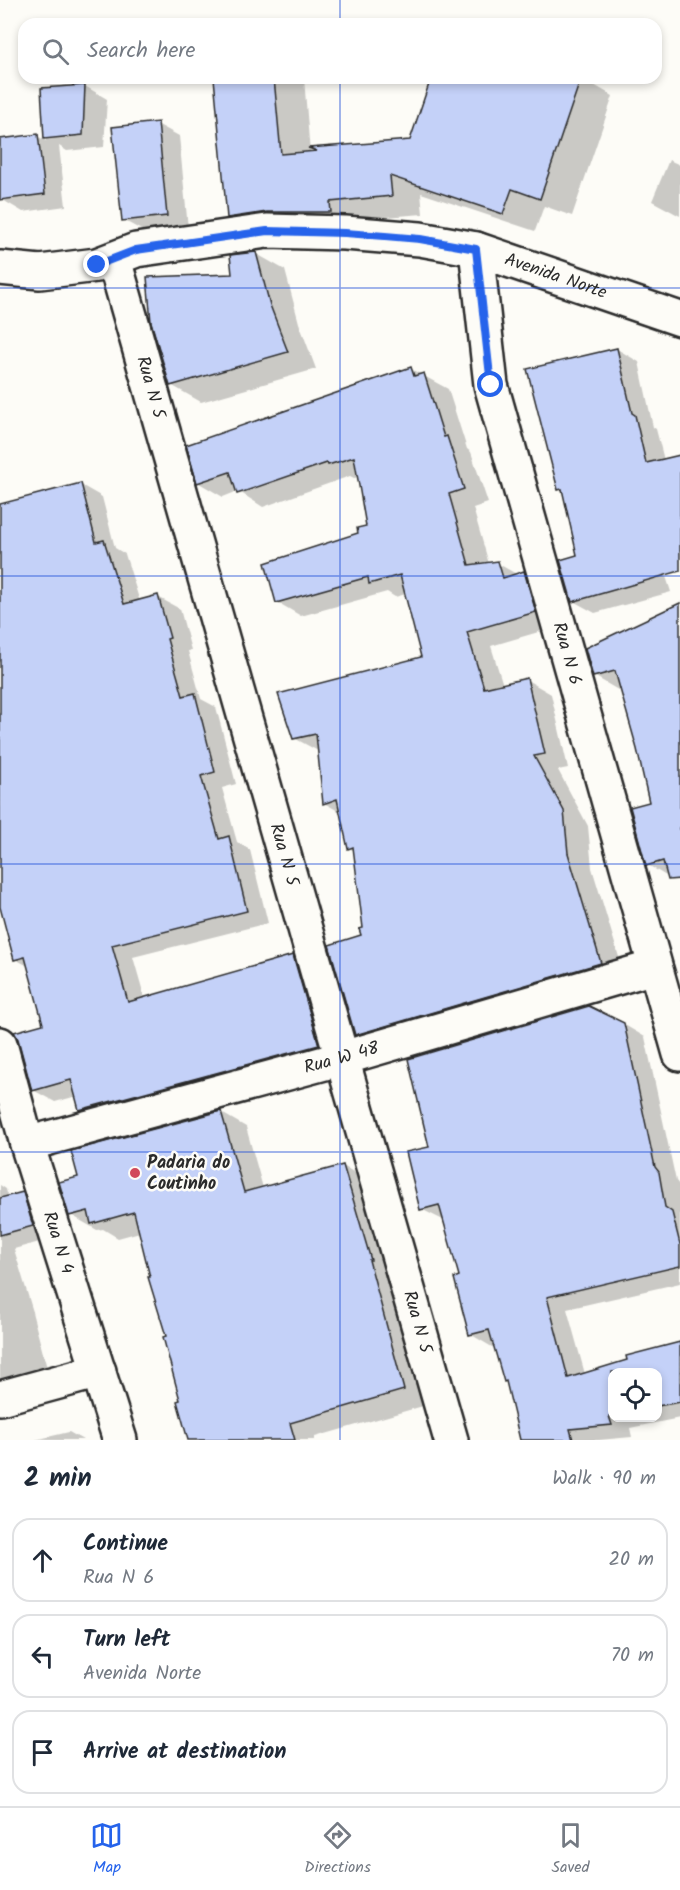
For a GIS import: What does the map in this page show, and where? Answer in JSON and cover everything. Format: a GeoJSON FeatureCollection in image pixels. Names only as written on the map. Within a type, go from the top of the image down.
{"type":"FeatureCollection","features":[{"type":"Feature","properties":{"kind":"street","name":"Avenida Norte"},"geometry":{"type":"LineString","coordinates":[[0,268],[40,272],[97,265],[136,250],[267,231],[345,233],[420,239],[476,249],[680,319]]}},
{"type":"Feature","properties":{"kind":"street","name":"Rua N 6"},"geometry":{"type":"LineString","coordinates":[[476,249],[491,385],[680,1054]]}},
{"type":"Feature","properties":{"kind":"street","name":"Rua N 5"},"geometry":{"type":"LineString","coordinates":[[117,270],[451,1440]]}},
{"type":"Feature","properties":{"kind":"street","name":"Rua W 48"},"geometry":{"type":"LineString","coordinates":[[27,1144],[343,1058],[654,967]]}},
{"type":"Feature","properties":{"kind":"street","name":"Rua N 4"},"geometry":{"type":"LineString","coordinates":[[0,1044],[27,1144],[120,1440]]}},
{"type":"Feature","properties":{"kind":"street"},"geometry":{"type":"LineString","coordinates":[[0,1398],[99,1371]]}},
{"type":"Feature","properties":{"kind":"building"},"geometry":{"type":"Polygon","coordinates":[[[215,84],[275,84],[281,154],[317,151],[308,148],[410,140],[429,84],[579,84],[540,199],[512,189],[503,214],[390,176],[392,196],[330,202],[331,212],[267,212],[227,218],[215,84]]]}},
{"type":"Feature","properties":{"kind":"building"},"geometry":{"type":"Polygon","coordinates":[[[85,85],[83,135],[44,139],[41,88],[85,85]]]}},
{"type":"Feature","properties":{"kind":"building"},"geometry":{"type":"Polygon","coordinates":[[[158,122],[167,216],[122,221],[112,127],[158,122]]]}},
{"type":"Feature","properties":{"kind":"building"},"geometry":{"type":"Polygon","coordinates":[[[38,134],[45,194],[0,200],[0,139],[38,134]]]}},
{"type":"Feature","properties":{"kind":"building"},"geometry":{"type":"Polygon","coordinates":[[[256,252],[270,305],[288,352],[170,386],[151,322],[147,277],[232,274],[230,255],[256,252]]]}},
{"type":"Feature","properties":{"kind":"building"},"geometry":{"type":"Polygon","coordinates":[[[617,348],[646,463],[680,455],[680,571],[572,602],[560,560],[577,555],[562,489],[558,490],[527,369],[617,348]]]}},
{"type":"Feature","properties":{"kind":"building"},"geometry":{"type":"Polygon","coordinates":[[[411,367],[414,376],[424,373],[444,437],[447,436],[464,489],[449,494],[469,565],[498,561],[503,578],[524,571],[536,612],[467,632],[484,688],[527,678],[545,754],[534,756],[564,811],[568,853],[601,963],[355,1035],[329,945],[361,935],[359,929],[363,928],[353,847],[348,849],[337,799],[323,804],[316,734],[293,739],[278,694],[421,657],[400,575],[369,584],[368,577],[276,603],[265,563],[358,533],[357,528],[366,526],[354,457],[328,465],[327,463],[237,494],[230,472],[197,483],[186,445],[411,367]]]}},
{"type":"Feature","properties":{"kind":"building"},"geometry":{"type":"Polygon","coordinates":[[[81,483],[96,542],[104,540],[124,604],[158,595],[170,638],[167,639],[183,696],[195,693],[215,772],[201,776],[219,839],[229,836],[247,911],[112,945],[128,1002],[293,955],[319,1045],[79,1110],[71,1080],[32,1091],[14,1032],[43,1024],[25,957],[14,960],[0,907],[0,504],[81,483]]]}},
{"type":"Feature","properties":{"kind":"building"},"geometry":{"type":"Polygon","coordinates":[[[680,603],[680,879],[668,880],[663,861],[646,866],[630,807],[649,802],[615,671],[593,677],[585,648],[680,603]]]}},
{"type":"Feature","properties":{"kind":"building"},"geometry":{"type":"Polygon","coordinates":[[[589,1006],[624,1023],[665,1207],[672,1212],[680,1244],[680,1266],[547,1297],[568,1378],[627,1360],[626,1356],[680,1342],[680,1402],[662,1405],[662,1368],[608,1368],[608,1422],[612,1425],[570,1429],[573,1440],[520,1440],[506,1381],[504,1382],[489,1330],[469,1335],[454,1278],[459,1276],[439,1205],[420,1210],[406,1152],[429,1147],[408,1059],[589,1006]]]}},
{"type":"Feature","properties":{"kind":"building"},"geometry":{"type":"Polygon","coordinates":[[[221,1111],[244,1192],[343,1165],[371,1260],[369,1260],[404,1390],[290,1423],[295,1440],[188,1440],[163,1337],[166,1336],[148,1277],[150,1277],[134,1212],[91,1224],[88,1211],[69,1216],[59,1182],[78,1177],[71,1151],[221,1111]]]}},
{"type":"Feature","properties":{"kind":"building"},"geometry":{"type":"Polygon","coordinates":[[[23,1192],[33,1226],[0,1235],[0,1198],[23,1192]]]}},
{"type":"Feature","properties":{"kind":"place","name":"Padaria do Coutinho"},"geometry":{"type":"Point","coordinates":[135,1173]}},
{"type":"Feature","properties":{"kind":"route"},"geometry":{"type":"LineString","coordinates":[[97,265],[136,250],[267,231],[345,233],[420,239],[476,249],[491,385]]}}]}
